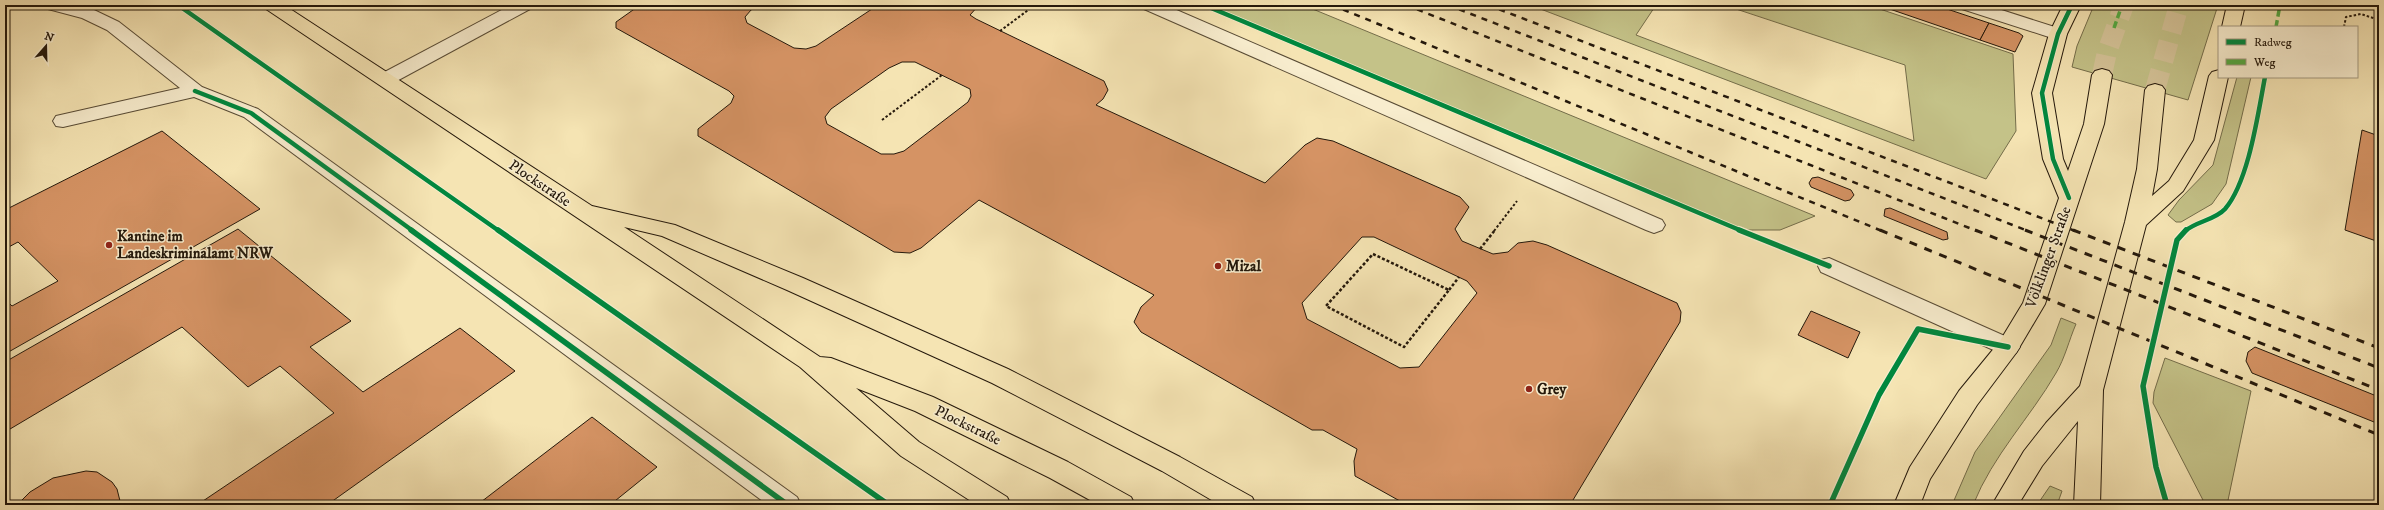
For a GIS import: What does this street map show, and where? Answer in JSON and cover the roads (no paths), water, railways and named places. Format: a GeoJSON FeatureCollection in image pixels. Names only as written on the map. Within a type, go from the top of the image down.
{"type":"FeatureCollection","features":[{"type":"Feature","properties":{"kind":"main road","name":"Plockstraße"},"geometry":{"type":"LineString","coordinates":[[272,5],[386,79],[580,210],[808,360],[910,449],[998,505]]}},
{"type":"Feature","properties":{"kind":"main road"},"geometry":{"type":"LineString","coordinates":[[2069,198],[2053,159],[2042,93],[2058,34],[2072,5]]}},
{"type":"Feature","properties":{"kind":"main road"},"geometry":{"type":"LineString","coordinates":[[2230,26],[2236,5]]}},
{"type":"Feature","properties":{"kind":"main road","name":"Völklinger Straße"},"geometry":{"type":"LineString","coordinates":[[1907,505],[1919,475],[1968,398],[2008,347],[2034,304],[2094,124],[2102,74]]}},
{"type":"Feature","properties":{"kind":"main road"},"geometry":{"type":"LineString","coordinates":[[2136,222],[2176,186],[2204,140],[2219,78]]}},
{"type":"Feature","properties":{"kind":"main road"},"geometry":{"type":"LineString","coordinates":[[2089,504],[2091,390],[2136,222],[2147,169],[2155,90]]}},
{"type":"Feature","properties":{"kind":"main road"},"geometry":{"type":"LineString","coordinates":[[580,210],[667,230],[795,284],[1000,376],[1171,464],[1243,505]]}},
{"type":"Feature","properties":{"kind":"main road","name":"Plockstraße"},"geometry":{"type":"LineString","coordinates":[[808,360],[924,404],[1059,470],[1122,505]]}},
{"type":"Feature","properties":{"kind":"main road"},"geometry":{"type":"LineString","coordinates":[[2005,505],[2029,462],[2060,423],[2091,390]]}},
{"type":"Feature","properties":{"kind":"lane"},"geometry":{"type":"LineString","coordinates":[[54,5],[88,14],[113,26],[195,91],[251,113],[788,505]]}},
{"type":"Feature","properties":{"kind":"lane"},"geometry":{"type":"LineString","coordinates":[[386,79],[524,5]]}},
{"type":"Feature","properties":{"kind":"lane"},"geometry":{"type":"LineString","coordinates":[[1150,5],[1654,225]]}},
{"type":"Feature","properties":{"kind":"lane"},"geometry":{"type":"LineString","coordinates":[[1968,5],[2058,34]]}},
{"type":"Feature","properties":{"kind":"lane"},"geometry":{"type":"LineString","coordinates":[[63,121],[195,91]]}},
{"type":"Feature","properties":{"kind":"lane"},"geometry":{"type":"LineString","coordinates":[[1829,266],[2008,347]]}},
{"type":"Feature","properties":{"kind":"tunnel"},"geometry":{"type":"LineString","coordinates":[[2102,75],[2107,52],[2124,5]]}},
{"type":"Feature","properties":{"kind":"tunnel"},"geometry":{"type":"LineString","coordinates":[[2155,90],[2179,5]]}},
{"type":"Feature","properties":{"kind":"railway"},"geometry":{"type":"LineString","coordinates":[[1332,5],[1882,231]]}},
{"type":"Feature","properties":{"kind":"railway"},"geometry":{"type":"LineString","coordinates":[[1406,5],[1977,231]]}},
{"type":"Feature","properties":{"kind":"railway"},"geometry":{"type":"LineString","coordinates":[[1448,5],[2028,231]]}},
{"type":"Feature","properties":{"kind":"railway"},"geometry":{"type":"LineString","coordinates":[[1488,5],[2075,231]]}},
{"type":"Feature","properties":{"kind":"railway"},"geometry":{"type":"LineString","coordinates":[[1880,230],[2379,435]]}},
{"type":"Feature","properties":{"kind":"railway"},"geometry":{"type":"LineString","coordinates":[[1975,230],[2379,390]]}},
{"type":"Feature","properties":{"kind":"railway"},"geometry":{"type":"LineString","coordinates":[[2025,230],[2379,368]]}},
{"type":"Feature","properties":{"kind":"railway"},"geometry":{"type":"LineString","coordinates":[[2073,230],[2379,348]]}},
{"type":"Feature","properties":{"kind":"place","name":"Kantine im Landeskriminalamt NRW"},"geometry":{"type":"Point","coordinates":[109,245]}},
{"type":"Feature","properties":{"kind":"place","name":"Mizal"},"geometry":{"type":"Point","coordinates":[1218,266]}},
{"type":"Feature","properties":{"kind":"place","name":"Grey"},"geometry":{"type":"Point","coordinates":[1529,389]}}]}
